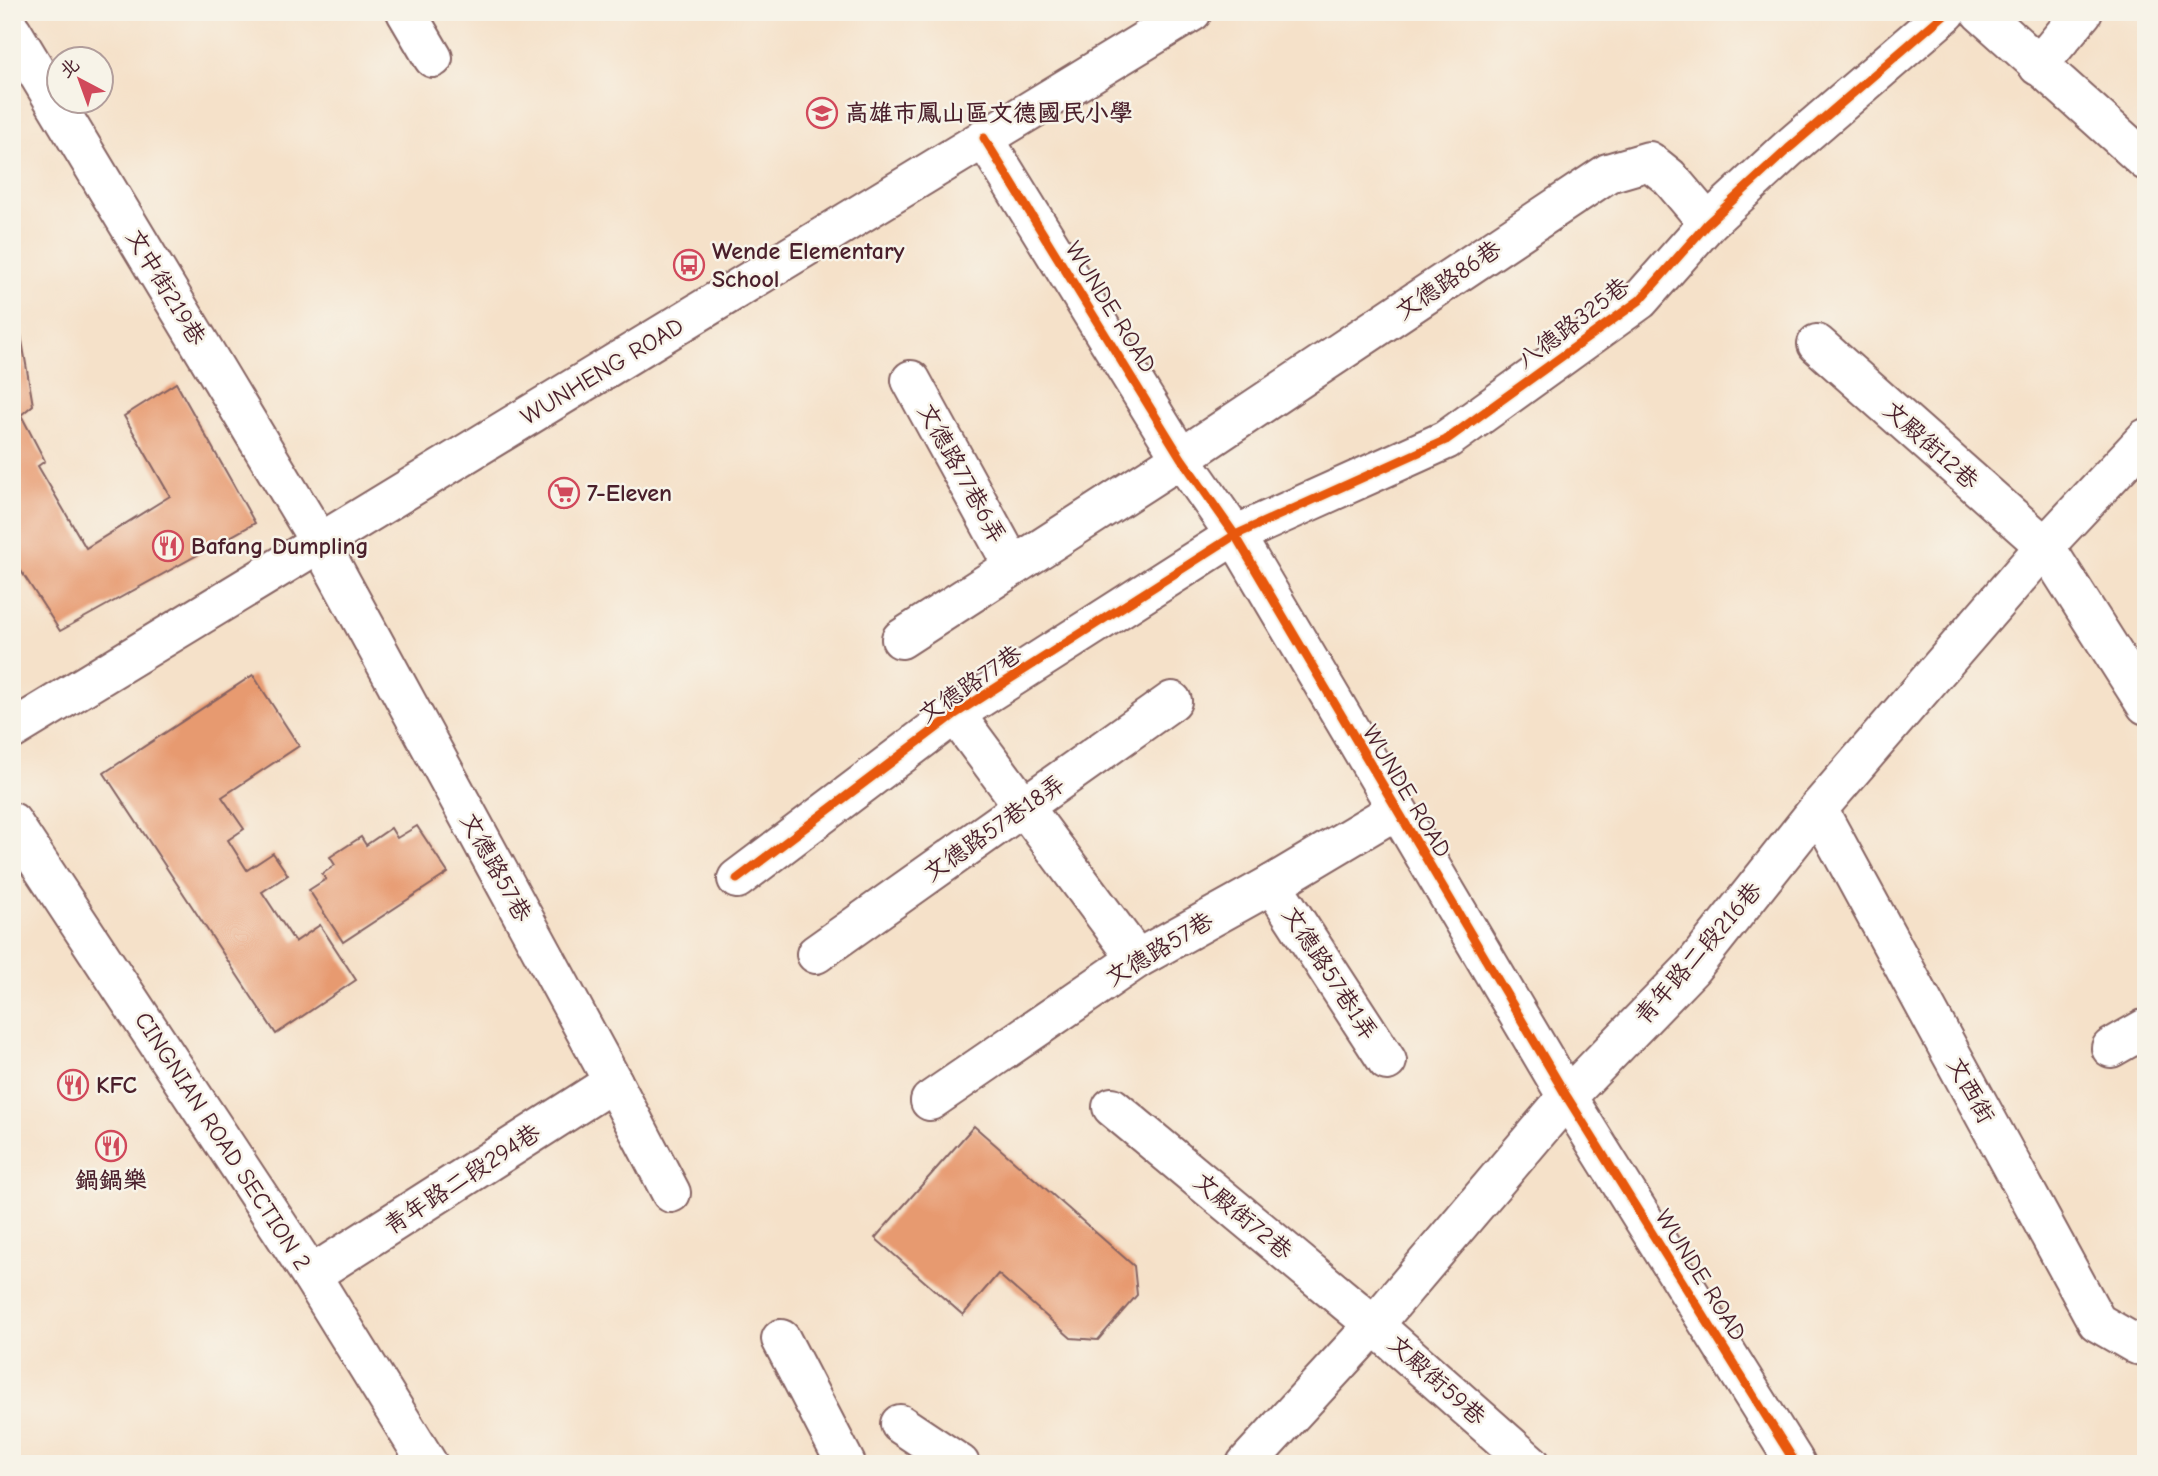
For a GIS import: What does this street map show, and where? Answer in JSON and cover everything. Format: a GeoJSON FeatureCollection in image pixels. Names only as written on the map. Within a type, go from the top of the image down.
{"type":"FeatureCollection","features":[{"type":"Feature","properties":{"kind":"street"},"geometry":{"type":"LineString","coordinates":[[406,12],[433,58]]}},
{"type":"Feature","properties":{"kind":"street","name":"WUNHENG ROAD"},"geometry":{"type":"LineString","coordinates":[[12,730],[1192,12]]}},
{"type":"Feature","properties":{"kind":"street","name":"八德路325巷"},"geometry":{"type":"LineString","coordinates":[[1235,535],[1446,440],[1640,300],[1708,223],[1788,149],[1947,12]]}},
{"type":"Feature","properties":{"kind":"street"},"geometry":{"type":"LineString","coordinates":[[1980,12],[2146,161]]}},
{"type":"Feature","properties":{"kind":"street"},"geometry":{"type":"LineString","coordinates":[[2038,66],[2083,12]]}},
{"type":"Feature","properties":{"kind":"street","name":"文中街219巷"},"geometry":{"type":"LineString","coordinates":[[12,31],[320,543]]}},
{"type":"Feature","properties":{"kind":"street","name":"WUNDE ROAD"},"geometry":{"type":"LineString","coordinates":[[984,138],[1181,458],[1235,535],[1567,1097],[1796,1464]]}},
{"type":"Feature","properties":{"kind":"street","name":"文德路86巷"},"geometry":{"type":"LineString","coordinates":[[1181,458],[1608,173],[1649,161],[1669,177],[1708,223]]}},
{"type":"Feature","properties":{"kind":"street","name":"文殿街12巷"},"geometry":{"type":"LineString","coordinates":[[1817,344],[2045,546],[2146,705]]}},
{"type":"Feature","properties":{"kind":"street","name":"文德路77巷6弄"},"geometry":{"type":"LineString","coordinates":[[911,380],[1013,566]]}},
{"type":"Feature","properties":{"kind":"street","name":"青年路二段216巷"},"geometry":{"type":"LineString","coordinates":[[1246,1464],[1374,1325],[1567,1097],[1691,969],[1818,809],[2045,546],[2146,438]]}},
{"type":"Feature","properties":{"kind":"street"},"geometry":{"type":"LineString","coordinates":[[901,639],[1181,458]]}},
{"type":"Feature","properties":{"kind":"street","name":"文德路77巷"},"geometry":{"type":"LineString","coordinates":[[737,879],[955,714],[1235,535]]}},
{"type":"Feature","properties":{"kind":"street","name":"文德路57巷"},"geometry":{"type":"LineString","coordinates":[[320,543],[671,1193]]}},
{"type":"Feature","properties":{"kind":"street","name":"文德路57巷18弄"},"geometry":{"type":"LineString","coordinates":[[816,954],[1172,701]]}},
{"type":"Feature","properties":{"kind":"street"},"geometry":{"type":"LineString","coordinates":[[955,714],[1137,959]]}},
{"type":"Feature","properties":{"kind":"street","name":"文西街"},"geometry":{"type":"LineString","coordinates":[[1818,809],[2097,1322],[2137,1345],[2146,1340]]}},
{"type":"Feature","properties":{"kind":"street","name":"文德路57巷"},"geometry":{"type":"LineString","coordinates":[[930,1101],[1137,959],[1272,884],[1396,810]]}},
{"type":"Feature","properties":{"kind":"street","name":"CINGNIAN ROAD SECTION 2"},"geometry":{"type":"LineString","coordinates":[[12,822],[311,1275],[428,1464]]}},
{"type":"Feature","properties":{"kind":"street","name":"文德路57巷1弄"},"geometry":{"type":"LineString","coordinates":[[1272,884],[1387,1061]]}},
{"type":"Feature","properties":{"kind":"street"},"geometry":{"type":"LineString","coordinates":[[2111,1048],[2146,1028]]}},
{"type":"Feature","properties":{"kind":"street","name":"青年路二段294巷"},"geometry":{"type":"LineString","coordinates":[[311,1275],[613,1082]]}},
{"type":"Feature","properties":{"kind":"street","name":"文殿街72巷"},"geometry":{"type":"LineString","coordinates":[[1112,1107],[1374,1325]]}},
{"type":"Feature","properties":{"kind":"street","name":"文殿街59巷"},"geometry":{"type":"LineString","coordinates":[[1374,1325],[1531,1464]]}},
{"type":"Feature","properties":{"kind":"street"},"geometry":{"type":"LineString","coordinates":[[781,1339],[846,1464]]}},
{"type":"Feature","properties":{"kind":"street"},"geometry":{"type":"LineString","coordinates":[[900,1424],[960,1464]]}},
{"type":"Feature","properties":{"kind":"building"},"geometry":{"type":"Polygon","coordinates":[[[14,294],[33,405],[21,415],[45,461],[38,466],[86,548],[170,496],[124,416],[176,383],[255,523],[60,631],[12,557],[12,490],[15,489],[12,486],[14,294]]]}},
{"type":"Feature","properties":{"kind":"building"},"geometry":{"type":"Polygon","coordinates":[[[253,675],[299,746],[222,797],[244,829],[228,840],[247,870],[273,853],[288,875],[262,892],[295,942],[320,925],[356,980],[276,1034],[104,773],[253,675]]]}},
{"type":"Feature","properties":{"kind":"building"},"geometry":{"type":"Polygon","coordinates":[[[417,826],[448,873],[343,942],[309,890],[326,879],[322,874],[335,865],[330,857],[361,837],[366,845],[391,828],[397,838],[417,826]]]}},
{"type":"Feature","properties":{"kind":"building"},"geometry":{"type":"Polygon","coordinates":[[[974,1126],[1134,1266],[1137,1295],[1098,1340],[1071,1338],[998,1274],[963,1315],[875,1238],[974,1126]]]}},
{"type":"Feature","properties":{"kind":"cycle path"},"geometry":{"type":"LineString","coordinates":[[737,879],[955,714],[1235,535],[1446,440],[1640,300],[1708,223],[1788,149],[1947,12]]}},
{"type":"Feature","properties":{"kind":"cycle path"},"geometry":{"type":"LineString","coordinates":[[984,138],[1181,458],[1235,535],[1567,1097],[1796,1464]]}},
{"type":"Feature","properties":{"kind":"place","name":"高雄市鳳山區文德國民小學"},"geometry":{"type":"Point","coordinates":[822,113]}},
{"type":"Feature","properties":{"kind":"place","name":"Wende Elementary School"},"geometry":{"type":"Point","coordinates":[689,265]}},
{"type":"Feature","properties":{"kind":"place","name":"7-Eleven"},"geometry":{"type":"Point","coordinates":[564,493]}},
{"type":"Feature","properties":{"kind":"place","name":"Bafang Dumpling"},"geometry":{"type":"Point","coordinates":[168,546]}},
{"type":"Feature","properties":{"kind":"place","name":"KFC"},"geometry":{"type":"Point","coordinates":[73,1085]}},
{"type":"Feature","properties":{"kind":"place","name":"鍋鍋樂"},"geometry":{"type":"Point","coordinates":[111,1146]}}]}
